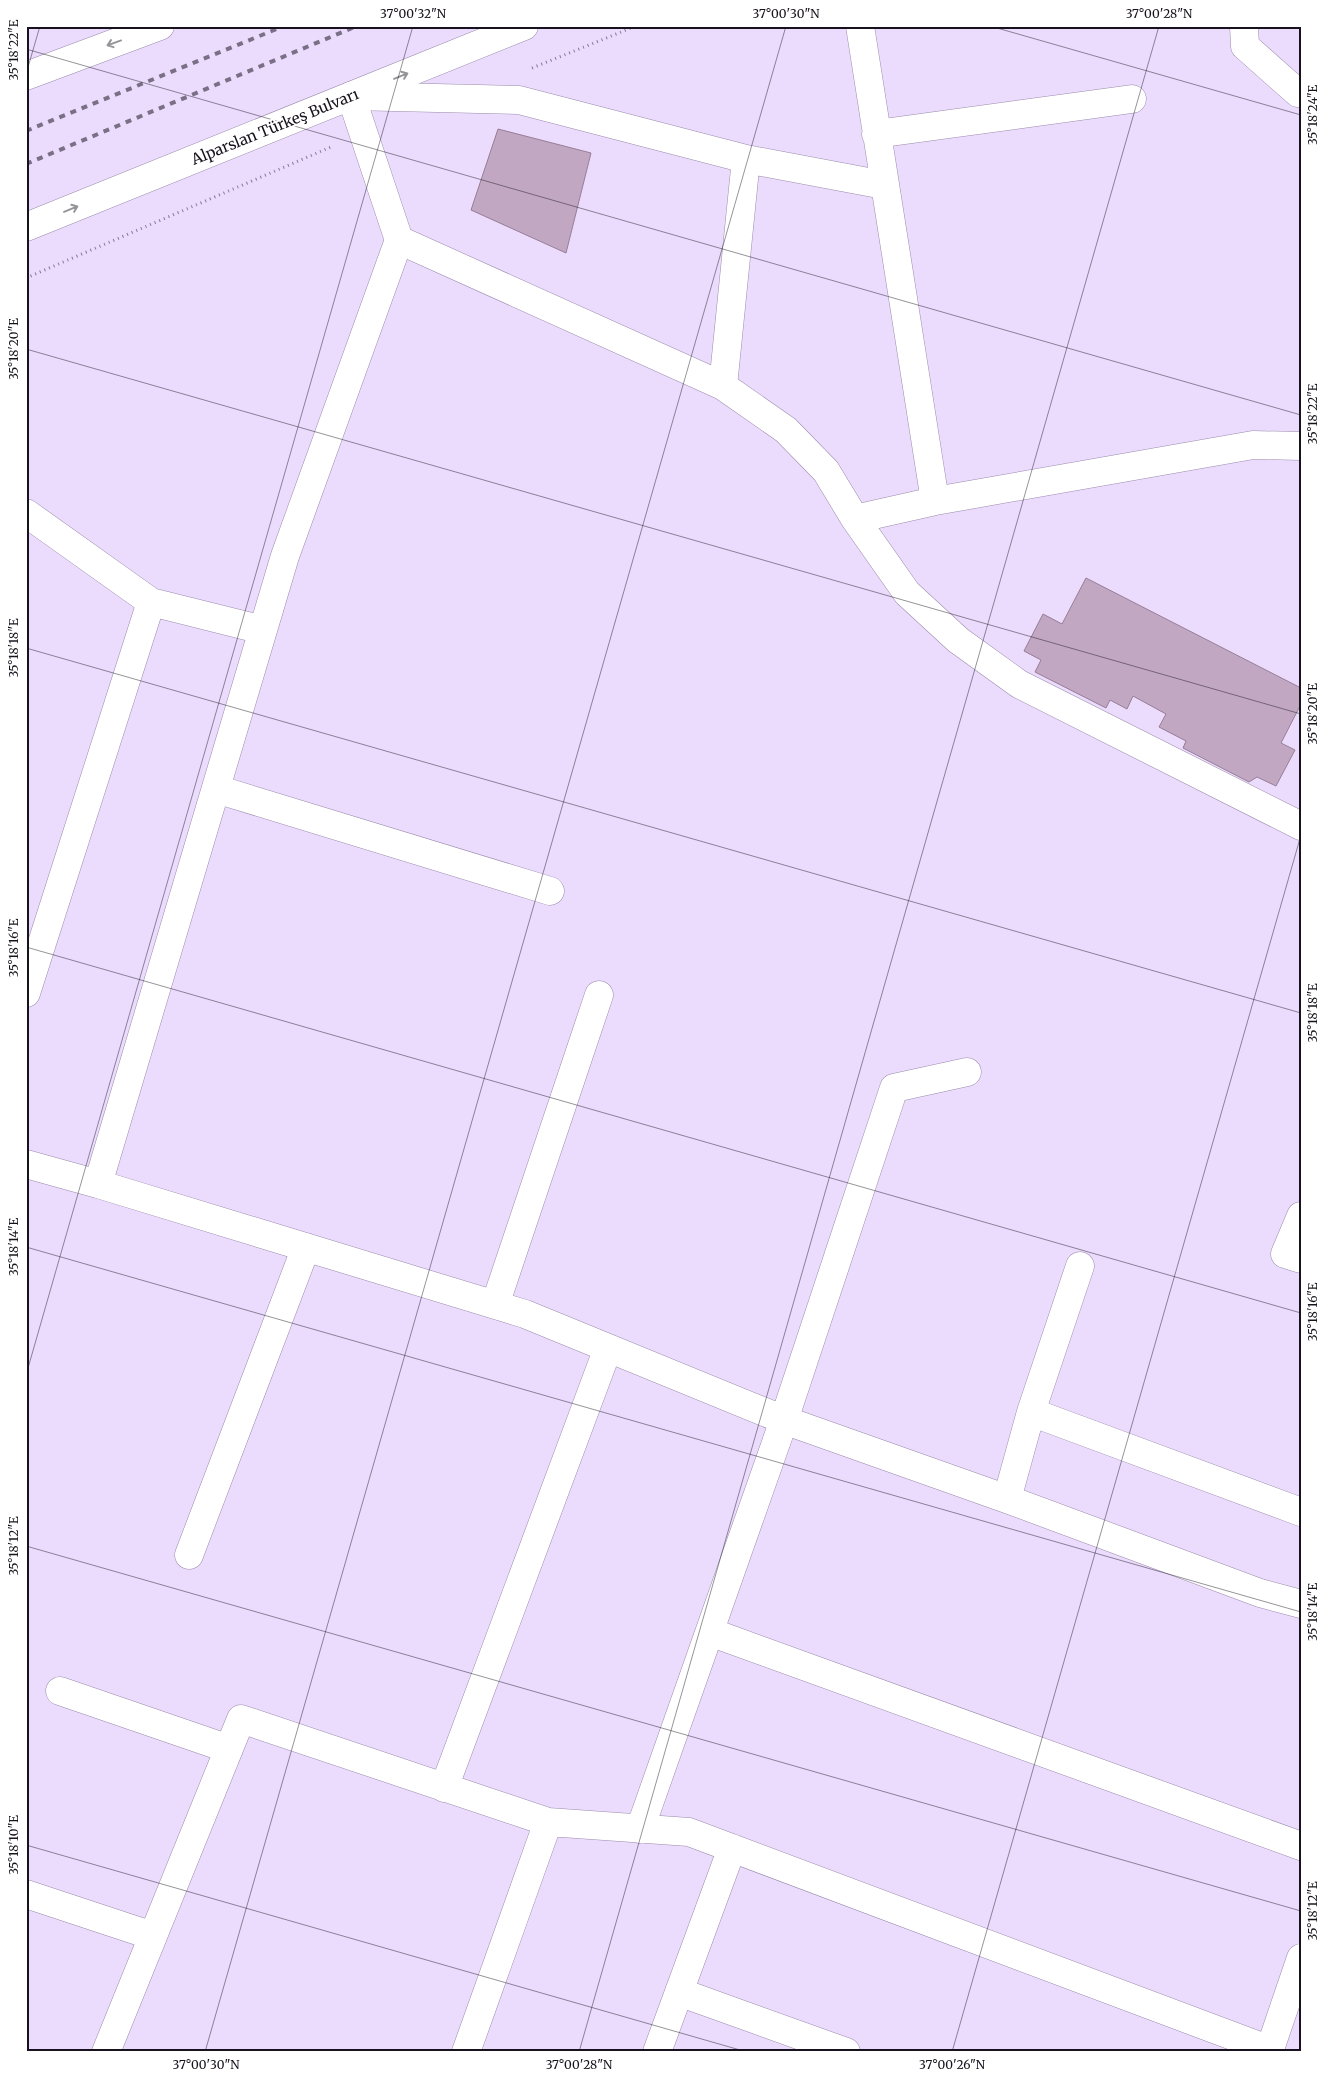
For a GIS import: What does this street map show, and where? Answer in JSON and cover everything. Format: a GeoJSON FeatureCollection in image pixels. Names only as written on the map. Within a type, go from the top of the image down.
{"type":"FeatureCollection","features":[{"type":"Feature","properties":{"kind":"street"},"geometry":{"type":"LineString","coordinates":[[26,76],[160,26]]}},
{"type":"Feature","properties":{"kind":"street","name":"Alparslan Türkeş Bulvarı"},"geometry":{"type":"LineString","coordinates":[[26,227],[524,26]]}},
{"type":"Feature","properties":{"kind":"street"},"geometry":{"type":"LineString","coordinates":[[860,26],[935,501]]}},
{"type":"Feature","properties":{"kind":"street"},"geometry":{"type":"LineString","coordinates":[[1244,26],[1245,46],[1298,93],[1301,93]]}},
{"type":"Feature","properties":{"kind":"street"},"geometry":{"type":"LineString","coordinates":[[98,1184],[284,556],[399,240],[351,96],[519,100],[746,159],[884,185]]}},
{"type":"Feature","properties":{"kind":"street"},"geometry":{"type":"LineString","coordinates":[[876,134],[1132,99]]}},
{"type":"Feature","properties":{"kind":"street"},"geometry":{"type":"LineString","coordinates":[[723,386],[746,159]]}},
{"type":"Feature","properties":{"kind":"street"},"geometry":{"type":"LineString","coordinates":[[399,240],[723,386],[786,430],[826,471],[855,519],[908,593],[958,640],[1019,684],[1301,826]]}},
{"type":"Feature","properties":{"kind":"street"},"geometry":{"type":"LineString","coordinates":[[855,519],[935,501],[1253,445],[1301,446]]}},
{"type":"Feature","properties":{"kind":"street"},"geometry":{"type":"LineString","coordinates":[[26,513],[151,602],[263,630]]}},
{"type":"Feature","properties":{"kind":"street"},"geometry":{"type":"LineString","coordinates":[[26,992],[151,602]]}},
{"type":"Feature","properties":{"kind":"street"},"geometry":{"type":"LineString","coordinates":[[216,789],[550,891]]}},
{"type":"Feature","properties":{"kind":"street"},"geometry":{"type":"LineString","coordinates":[[495,1305],[599,995]]}},
{"type":"Feature","properties":{"kind":"street"},"geometry":{"type":"LineString","coordinates":[[640,1829],[784,1420],[894,1088],[967,1072]]}},
{"type":"Feature","properties":{"kind":"street"},"geometry":{"type":"LineString","coordinates":[[26,1164],[98,1184],[525,1314],[784,1420],[1007,1499],[1260,1593],[1301,1604]]}},
{"type":"Feature","properties":{"kind":"street"},"geometry":{"type":"LineString","coordinates":[[1301,1216],[1285,1254],[1301,1259]]}},
{"type":"Feature","properties":{"kind":"street"},"geometry":{"type":"LineString","coordinates":[[189,1555],[306,1247]]}},
{"type":"Feature","properties":{"kind":"street"},"geometry":{"type":"LineString","coordinates":[[1007,1499],[1031,1412],[1080,1266]]}},
{"type":"Feature","properties":{"kind":"street"},"geometry":{"type":"LineString","coordinates":[[444,1788],[608,1348]]}},
{"type":"Feature","properties":{"kind":"street"},"geometry":{"type":"LineString","coordinates":[[1031,1412],[1301,1512]]}},
{"type":"Feature","properties":{"kind":"street"},"geometry":{"type":"LineString","coordinates":[[710,1632],[1301,1846]]}},
{"type":"Feature","properties":{"kind":"street"},"geometry":{"type":"LineString","coordinates":[[60,1691],[229,1749]]}},
{"type":"Feature","properties":{"kind":"street"},"geometry":{"type":"LineString","coordinates":[[106,2052],[241,1719],[548,1822],[689,1832],[1269,2051],[1301,1958]]}},
{"type":"Feature","properties":{"kind":"street"},"geometry":{"type":"LineString","coordinates":[[466,2052],[548,1822]]}},
{"type":"Feature","properties":{"kind":"street"},"geometry":{"type":"LineString","coordinates":[[657,2052],[732,1848]]}},
{"type":"Feature","properties":{"kind":"street"},"geometry":{"type":"LineString","coordinates":[[26,1894],[153,1936]]}},
{"type":"Feature","properties":{"kind":"street"},"geometry":{"type":"LineString","coordinates":[[679,1992],[846,2052]]}},
{"type":"Feature","properties":{"kind":"building"},"geometry":{"type":"Polygon","coordinates":[[[498,129],[591,153],[566,253],[471,210],[498,129]]]}},
{"type":"Feature","properties":{"kind":"building"},"geometry":{"type":"Polygon","coordinates":[[[1086,578],[1301,688],[1301,704],[1281,743],[1295,750],[1276,786],[1257,777],[1249,782],[1183,748],[1186,741],[1159,727],[1166,714],[1133,696],[1127,709],[1110,700],[1106,708],[1035,672],[1041,660],[1024,651],[1043,614],[1062,624],[1086,578]]]}},
{"type":"Feature","properties":{"kind":"railway"},"geometry":{"type":"LineString","coordinates":[[26,131],[284,26]]}},
{"type":"Feature","properties":{"kind":"railway"},"geometry":{"type":"LineString","coordinates":[[26,164],[357,26]]}}]}
